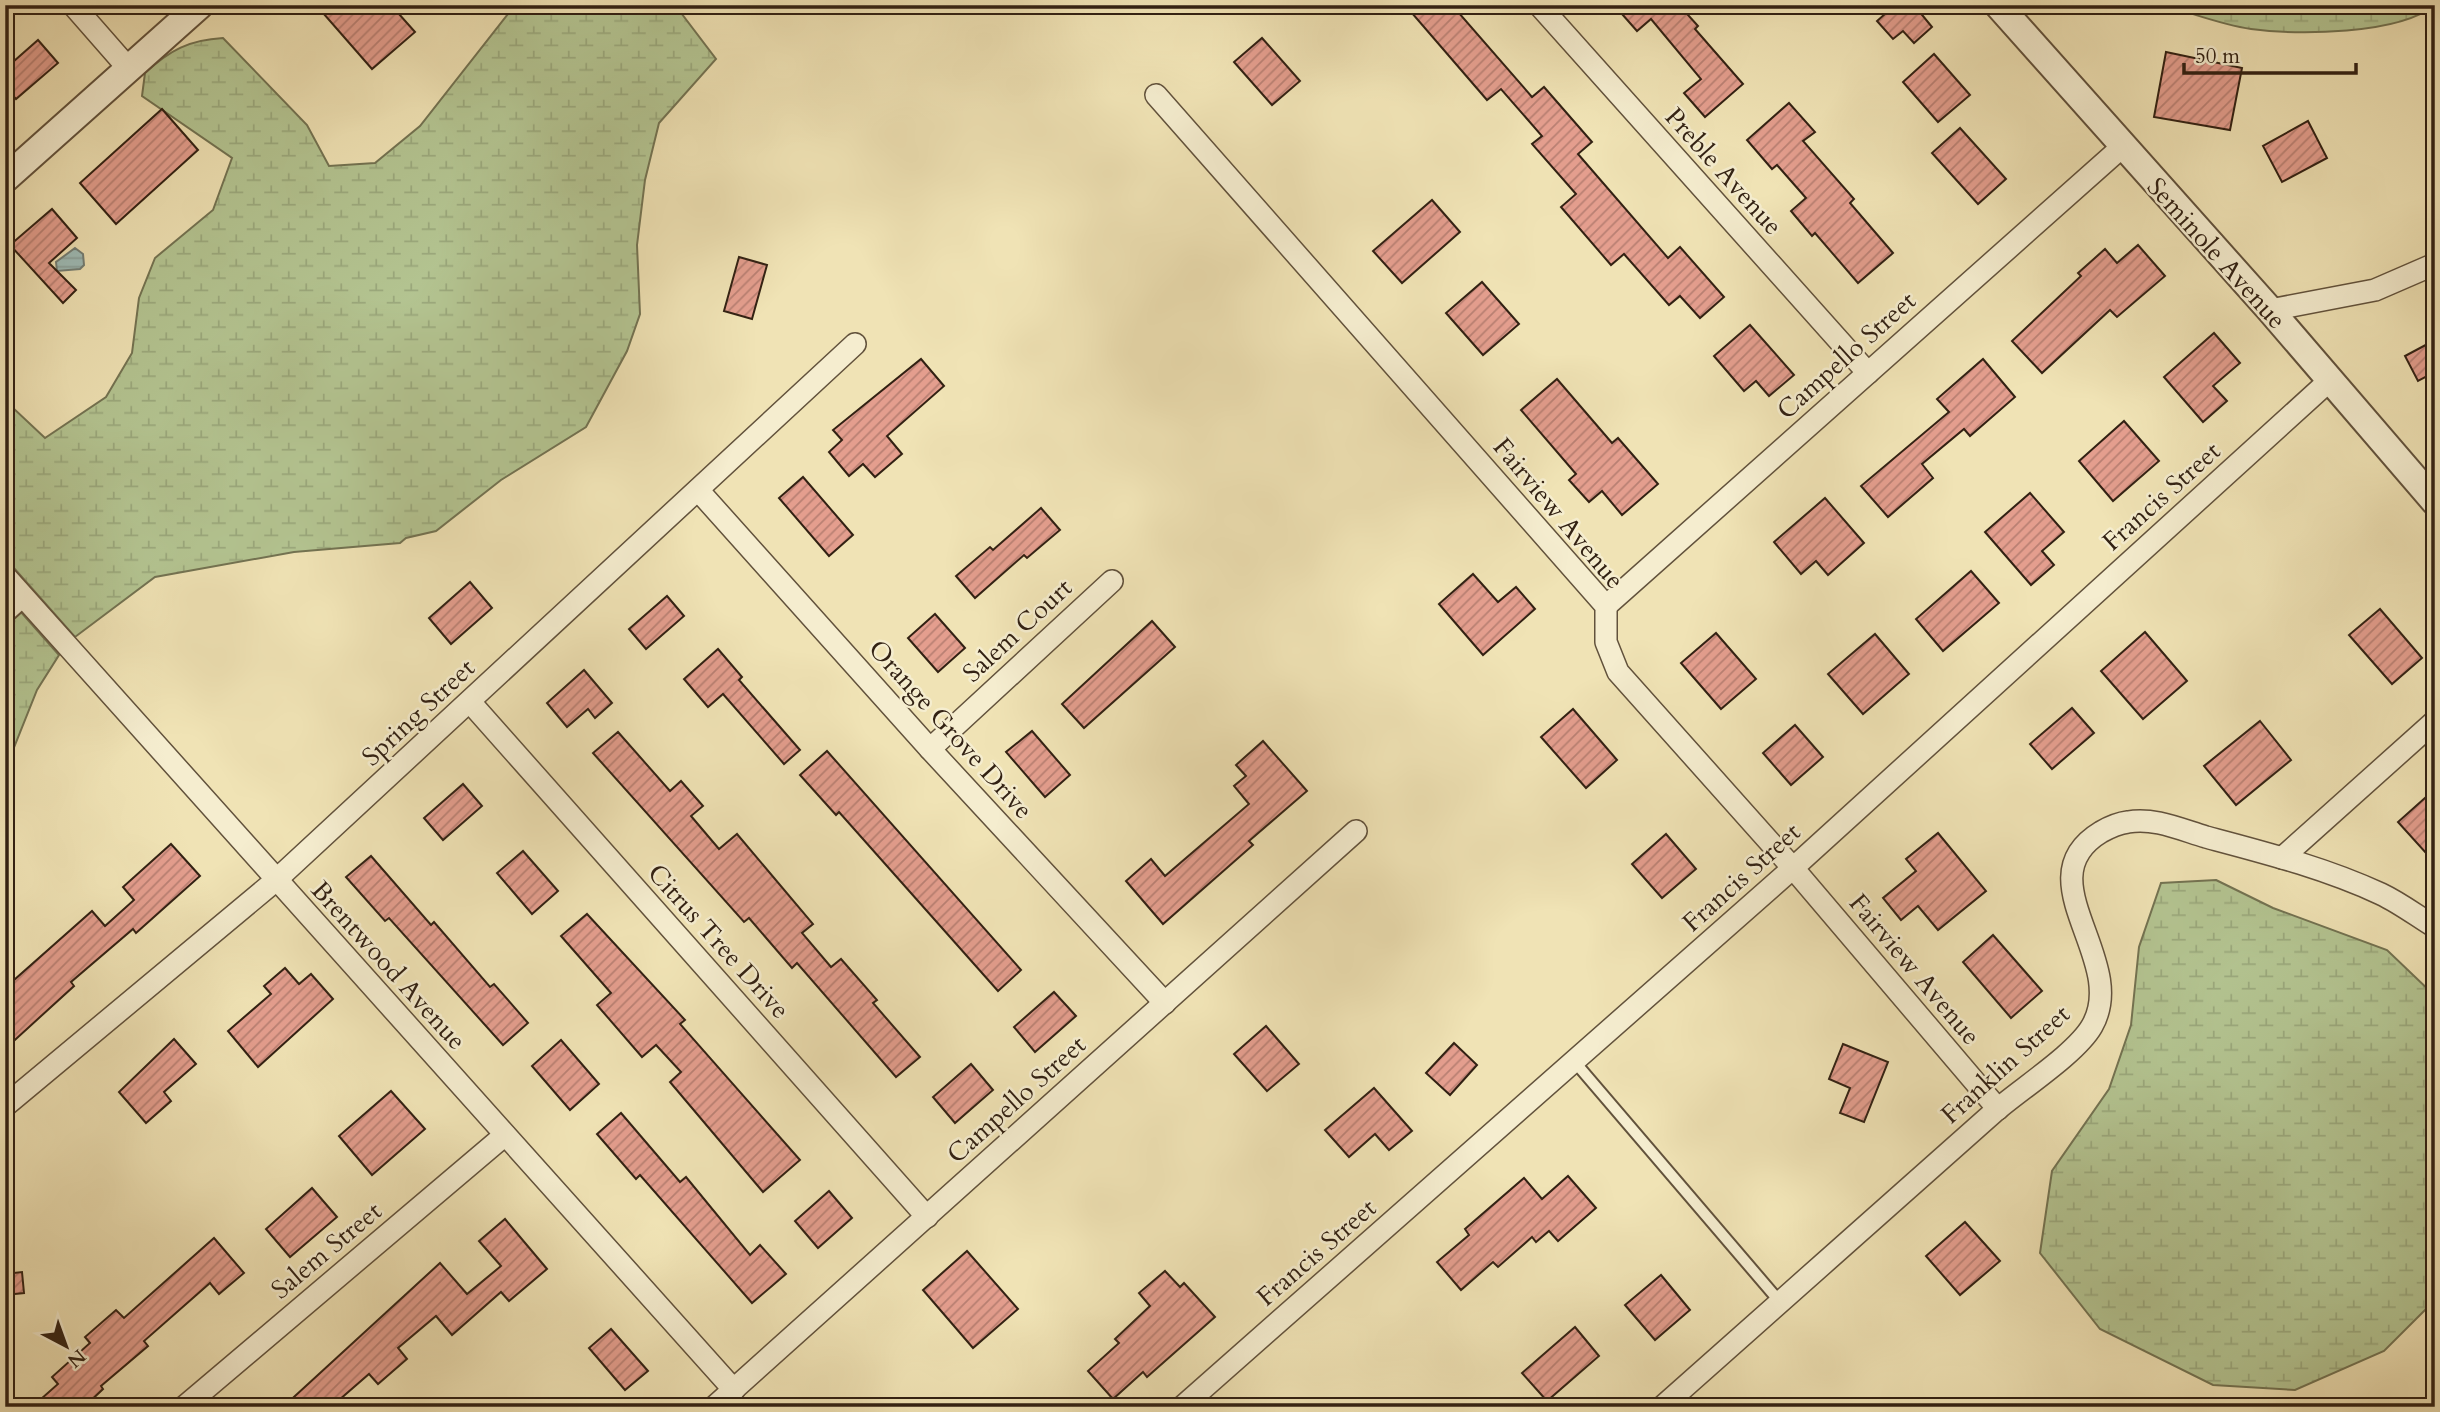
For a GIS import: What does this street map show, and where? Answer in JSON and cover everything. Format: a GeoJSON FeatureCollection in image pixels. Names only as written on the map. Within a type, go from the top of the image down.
{"type":"FeatureCollection","features":[{"type":"Feature","properties":{"kind":"street"},"geometry":{"type":"LineString","coordinates":[[74,5],[129,69]]}},
{"type":"Feature","properties":{"kind":"street"},"geometry":{"type":"LineString","coordinates":[[5,179],[200,5]]}},
{"type":"Feature","properties":{"kind":"street","name":"Preble Avenue"},"geometry":{"type":"LineString","coordinates":[[1539,5],[1868,373]]}},
{"type":"Feature","properties":{"kind":"street","name":"Seminole Avenue"},"geometry":{"type":"LineString","coordinates":[[1998,5],[2270,310],[2435,502]]}},
{"type":"Feature","properties":{"kind":"street","name":"Fairview Avenue"},"geometry":{"type":"LineString","coordinates":[[1156,95],[1606,606],[1606,642],[1618,672],[1793,868],[1998,1109]]}},
{"type":"Feature","properties":{"kind":"street","name":"Campello Street"},"geometry":{"type":"LineString","coordinates":[[1606,606],[2122,146]]}},
{"type":"Feature","properties":{"kind":"street"},"geometry":{"type":"LineString","coordinates":[[2270,310],[2375,290],[2435,264]]}},
{"type":"Feature","properties":{"kind":"street","name":"Spring Street"},"geometry":{"type":"LineString","coordinates":[[5,1106],[275,881],[856,344]]}},
{"type":"Feature","properties":{"kind":"street","name":"Francis Street"},"geometry":{"type":"LineString","coordinates":[[1182,1407],[1793,868],[2329,380]]}},
{"type":"Feature","properties":{"kind":"street","name":"Orange Grove Drive"},"geometry":{"type":"LineString","coordinates":[[698,490],[930,749],[1164,1003]]}},
{"type":"Feature","properties":{"kind":"street","name":"Brentwood Avenue"},"geometry":{"type":"LineString","coordinates":[[5,576],[275,881],[734,1390]]}},
{"type":"Feature","properties":{"kind":"street","name":"Salem Court"},"geometry":{"type":"LineString","coordinates":[[930,749],[1112,581]]}},
{"type":"Feature","properties":{"kind":"street","name":"Citrus Tree Drive"},"geometry":{"type":"LineString","coordinates":[[470,702],[927,1217]]}},
{"type":"Feature","properties":{"kind":"street"},"geometry":{"type":"LineString","coordinates":[[2282,858],[2435,721]]}},
{"type":"Feature","properties":{"kind":"street","name":"Franklin Street"},"geometry":{"type":"LineString","coordinates":[[1662,1407],[1998,1109],[2074,1046],[2092,1026],[2101,997],[2100,971],[2070,882],[2072,864],[2084,846],[2102,831],[2128,822],[2155,822],[2282,858],[2341,876],[2385,896],[2435,927]]}},
{"type":"Feature","properties":{"kind":"street","name":"Campello Street"},"geometry":{"type":"LineString","coordinates":[[714,1407],[1356,831]]}},
{"type":"Feature","properties":{"kind":"street","name":"Salem Street"},"geometry":{"type":"LineString","coordinates":[[184,1407],[505,1135]]}},
{"type":"Feature","properties":{"kind":"lane"},"geometry":{"type":"LineString","coordinates":[[5,619],[26,600]]}},
{"type":"Feature","properties":{"kind":"lane"},"geometry":{"type":"LineString","coordinates":[[1574,1061],[1780,1302]]}},
{"type":"Feature","properties":{"kind":"green space"},"geometry":{"type":"Polygon","coordinates":[[[515,5],[675,5],[716,59],[659,123],[645,180],[637,245],[640,314],[627,351],[586,427],[501,480],[436,531],[406,538],[400,543],[294,552],[155,577],[75,637],[5,558],[5,407],[11,406],[45,438],[106,397],[132,353],[139,298],[155,258],[213,210],[232,158],[142,96],[145,73],[181,48],[200,41],[223,38],[307,125],[329,166],[375,163],[420,126],[515,5]]]}},
{"type":"Feature","properties":{"kind":"green space"},"geometry":{"type":"Polygon","coordinates":[[[2163,5],[2385,8],[2389,5],[2435,5],[2418,15],[2373,27],[2347,31],[2294,32],[2240,27],[2163,5]]]}},
{"type":"Feature","properties":{"kind":"green space"},"geometry":{"type":"Polygon","coordinates":[[[5,594],[59,655],[37,690],[5,770],[5,594]]]}},
{"type":"Feature","properties":{"kind":"green space"},"geometry":{"type":"Polygon","coordinates":[[[2216,880],[2273,908],[2387,950],[2435,996],[2435,1300],[2384,1351],[2295,1390],[2213,1385],[2100,1329],[2040,1253],[2052,1171],[2109,1089],[2131,1025],[2139,947],[2161,883],[2216,880]]]}},
{"type":"Feature","properties":{"kind":"water"},"geometry":{"type":"Polygon","coordinates":[[[75,248],[83,254],[84,265],[80,269],[57,271],[56,262],[75,248]]]}},
{"type":"Feature","properties":{"kind":"building"},"geometry":{"type":"Polygon","coordinates":[[[316,5],[391,5],[415,32],[372,69],[316,5]]]}},
{"type":"Feature","properties":{"kind":"building"},"geometry":{"type":"Polygon","coordinates":[[[1405,5],[1452,5],[1532,97],[1544,87],[1592,142],[1578,154],[1668,258],[1680,247],[1724,297],[1700,318],[1680,296],[1669,305],[1624,254],[1611,265],[1561,207],[1576,194],[1532,144],[1542,136],[1501,89],[1487,100],[1405,5]]]}},
{"type":"Feature","properties":{"kind":"building"},"geometry":{"type":"Polygon","coordinates":[[[1632,5],[1679,5],[1698,26],[1695,29],[1743,84],[1705,117],[1684,93],[1701,79],[1651,19],[1637,31],[1622,14],[1632,5]]]}},
{"type":"Feature","properties":{"kind":"building"},"geometry":{"type":"Polygon","coordinates":[[[1895,5],[1914,5],[1932,27],[1914,43],[1903,31],[1893,39],[1877,21],[1895,5]]]}},
{"type":"Feature","properties":{"kind":"building"},"geometry":{"type":"Polygon","coordinates":[[[1262,38],[1300,81],[1272,105],[1234,62],[1262,38]]]}},
{"type":"Feature","properties":{"kind":"building"},"geometry":{"type":"Polygon","coordinates":[[[38,40],[58,63],[16,99],[5,87],[5,69],[38,40]]]}},
{"type":"Feature","properties":{"kind":"building"},"geometry":{"type":"Polygon","coordinates":[[[2166,52],[2242,68],[2230,130],[2154,117],[2166,52]]]}},
{"type":"Feature","properties":{"kind":"building"},"geometry":{"type":"Polygon","coordinates":[[[1934,54],[1970,95],[1938,122],[1903,82],[1934,54]]]}},
{"type":"Feature","properties":{"kind":"building"},"geometry":{"type":"Polygon","coordinates":[[[1789,103],[1815,132],[1803,141],[1854,199],[1850,203],[1893,253],[1858,283],[1815,233],[1812,236],[1791,211],[1806,198],[1777,165],[1772,169],[1747,140],[1789,103]]]}},
{"type":"Feature","properties":{"kind":"building"},"geometry":{"type":"Polygon","coordinates":[[[162,109],[198,150],[116,224],[80,183],[162,109]]]}},
{"type":"Feature","properties":{"kind":"building"},"geometry":{"type":"Polygon","coordinates":[[[2308,121],[2327,158],[2282,182],[2263,146],[2308,121]]]}},
{"type":"Feature","properties":{"kind":"building"},"geometry":{"type":"Polygon","coordinates":[[[1960,128],[2006,179],[1978,204],[1932,153],[1960,128]]]}},
{"type":"Feature","properties":{"kind":"building"},"geometry":{"type":"Polygon","coordinates":[[[1432,200],[1460,232],[1402,283],[1373,251],[1432,200]]]}},
{"type":"Feature","properties":{"kind":"building"},"geometry":{"type":"Polygon","coordinates":[[[52,209],[77,238],[49,263],[76,290],[63,303],[10,245],[52,209]]]}},
{"type":"Feature","properties":{"kind":"building"},"geometry":{"type":"Polygon","coordinates":[[[2138,245],[2165,276],[2117,317],[2110,310],[2042,373],[2012,341],[2081,276],[2078,273],[2105,249],[2117,263],[2138,245]]]}},
{"type":"Feature","properties":{"kind":"building"},"geometry":{"type":"Polygon","coordinates":[[[739,257],[767,265],[752,319],[724,311],[739,257]]]}},
{"type":"Feature","properties":{"kind":"building"},"geometry":{"type":"Polygon","coordinates":[[[1482,282],[1519,324],[1483,355],[1446,313],[1482,282]]]}},
{"type":"Feature","properties":{"kind":"building"},"geometry":{"type":"Polygon","coordinates":[[[1750,325],[1794,375],[1769,396],[1756,381],[1744,391],[1714,356],[1750,325]]]}},
{"type":"Feature","properties":{"kind":"building"},"geometry":{"type":"Polygon","coordinates":[[[2214,333],[2240,363],[2213,386],[2227,401],[2203,422],[2164,377],[2214,333]]]}},
{"type":"Feature","properties":{"kind":"building"},"geometry":{"type":"Polygon","coordinates":[[[2435,340],[2435,372],[2418,381],[2405,356],[2435,340]]]}},
{"type":"Feature","properties":{"kind":"building"},"geometry":{"type":"Polygon","coordinates":[[[921,359],[944,386],[887,436],[902,454],[875,477],[863,464],[849,476],[829,452],[842,440],[833,430],[921,359]]]}},
{"type":"Feature","properties":{"kind":"building"},"geometry":{"type":"Polygon","coordinates":[[[1983,359],[2015,397],[1970,436],[1964,429],[1922,464],[1933,478],[1888,517],[1861,486],[1949,412],[1937,399],[1983,359]]]}},
{"type":"Feature","properties":{"kind":"building"},"geometry":{"type":"Polygon","coordinates":[[[1557,379],[1612,443],[1618,438],[1658,484],[1622,515],[1602,491],[1589,502],[1569,480],[1576,474],[1521,410],[1557,379]]]}},
{"type":"Feature","properties":{"kind":"building"},"geometry":{"type":"Polygon","coordinates":[[[2124,421],[2159,461],[2113,501],[2079,461],[2124,421]]]}},
{"type":"Feature","properties":{"kind":"building"},"geometry":{"type":"Polygon","coordinates":[[[803,477],[853,535],[829,556],[779,498],[803,477]]]}},
{"type":"Feature","properties":{"kind":"building"},"geometry":{"type":"Polygon","coordinates":[[[2030,493],[2064,532],[2042,551],[2054,565],[2031,585],[1985,532],[2030,493]]]}},
{"type":"Feature","properties":{"kind":"building"},"geometry":{"type":"Polygon","coordinates":[[[1825,498],[1864,543],[1828,575],[1816,561],[1801,574],[1774,542],[1825,498]]]}},
{"type":"Feature","properties":{"kind":"building"},"geometry":{"type":"Polygon","coordinates":[[[1041,508],[1060,530],[1027,558],[1024,555],[975,598],[956,576],[990,547],[993,550],[1041,508]]]}},
{"type":"Feature","properties":{"kind":"building"},"geometry":{"type":"Polygon","coordinates":[[[1971,571],[1999,603],[1943,651],[1916,619],[1971,571]]]}},
{"type":"Feature","properties":{"kind":"building"},"geometry":{"type":"Polygon","coordinates":[[[1473,574],[1498,602],[1516,587],[1535,609],[1483,655],[1439,604],[1473,574]]]}},
{"type":"Feature","properties":{"kind":"building"},"geometry":{"type":"Polygon","coordinates":[[[470,582],[492,608],[451,644],[429,618],[470,582]]]}},
{"type":"Feature","properties":{"kind":"building"},"geometry":{"type":"Polygon","coordinates":[[[667,596],[684,616],[646,649],[629,629],[667,596]]]}},
{"type":"Feature","properties":{"kind":"building"},"geometry":{"type":"Polygon","coordinates":[[[2380,609],[2422,658],[2392,684],[2349,635],[2380,609]]]}},
{"type":"Feature","properties":{"kind":"building"},"geometry":{"type":"Polygon","coordinates":[[[935,614],[965,648],[938,672],[908,638],[935,614]]]}},
{"type":"Feature","properties":{"kind":"building"},"geometry":{"type":"Polygon","coordinates":[[[1152,621],[1175,647],[1084,728],[1062,704],[1152,621]]]}},
{"type":"Feature","properties":{"kind":"building"},"geometry":{"type":"Polygon","coordinates":[[[2145,632],[2187,681],[2143,719],[2101,671],[2145,632]]]}},
{"type":"Feature","properties":{"kind":"building"},"geometry":{"type":"Polygon","coordinates":[[[1716,633],[1756,679],[1721,709],[1681,663],[1716,633]]]}},
{"type":"Feature","properties":{"kind":"building"},"geometry":{"type":"Polygon","coordinates":[[[1875,634],[1909,674],[1863,714],[1828,674],[1875,634]]]}},
{"type":"Feature","properties":{"kind":"building"},"geometry":{"type":"Polygon","coordinates":[[[718,649],[742,677],[739,680],[800,750],[784,764],[723,694],[708,707],[684,679],[718,649]]]}},
{"type":"Feature","properties":{"kind":"building"},"geometry":{"type":"Polygon","coordinates":[[[584,670],[612,703],[595,718],[588,709],[567,727],[547,703],[584,670]]]}},
{"type":"Feature","properties":{"kind":"building"},"geometry":{"type":"Polygon","coordinates":[[[2072,708],[2094,733],[2052,769],[2030,744],[2072,708]]]}},
{"type":"Feature","properties":{"kind":"building"},"geometry":{"type":"Polygon","coordinates":[[[1573,709],[1617,760],[1586,788],[1541,737],[1573,709]]]}},
{"type":"Feature","properties":{"kind":"building"},"geometry":{"type":"Polygon","coordinates":[[[2260,721],[2291,760],[2236,805],[2204,766],[2260,721]]]}},
{"type":"Feature","properties":{"kind":"building"},"geometry":{"type":"Polygon","coordinates":[[[1795,725],[1823,757],[1791,785],[1763,753],[1795,725]]]}},
{"type":"Feature","properties":{"kind":"building"},"geometry":{"type":"Polygon","coordinates":[[[1032,731],[1070,775],[1045,797],[1006,752],[1032,731]]]}},
{"type":"Feature","properties":{"kind":"building"},"geometry":{"type":"Polygon","coordinates":[[[618,732],[670,791],[681,781],[703,806],[691,816],[719,849],[737,834],[813,924],[802,933],[831,967],[841,959],[877,1000],[873,1003],[920,1057],[896,1077],[797,963],[792,968],[749,918],[744,922],[593,753],[618,732]]]}},
{"type":"Feature","properties":{"kind":"building"},"geometry":{"type":"Polygon","coordinates":[[[1263,741],[1307,791],[1249,841],[1253,845],[1163,924],[1126,881],[1151,859],[1165,876],[1249,804],[1234,786],[1246,776],[1236,765],[1263,741]]]}},
{"type":"Feature","properties":{"kind":"building"},"geometry":{"type":"Polygon","coordinates":[[[827,751],[1021,970],[998,991],[839,812],[836,815],[800,775],[827,751]]]}},
{"type":"Feature","properties":{"kind":"building"},"geometry":{"type":"Polygon","coordinates":[[[463,784],[482,806],[443,840],[424,818],[463,784]]]}},
{"type":"Feature","properties":{"kind":"building"},"geometry":{"type":"Polygon","coordinates":[[[2435,789],[2435,863],[2398,822],[2435,789]]]}},
{"type":"Feature","properties":{"kind":"building"},"geometry":{"type":"Polygon","coordinates":[[[1938,833],[1986,891],[1938,930],[1918,906],[1901,920],[1883,898],[1916,871],[1906,859],[1938,833]]]}},
{"type":"Feature","properties":{"kind":"building"},"geometry":{"type":"Polygon","coordinates":[[[1666,834],[1696,869],[1662,898],[1632,864],[1666,834]]]}},
{"type":"Feature","properties":{"kind":"building"},"geometry":{"type":"Polygon","coordinates":[[[171,844],[200,876],[136,933],[133,929],[71,982],[74,986],[5,1049],[5,988],[92,911],[105,926],[134,900],[123,887],[171,844]]]}},
{"type":"Feature","properties":{"kind":"building"},"geometry":{"type":"Polygon","coordinates":[[[523,851],[558,891],[532,914],[497,873],[523,851]]]}},
{"type":"Feature","properties":{"kind":"building"},"geometry":{"type":"Polygon","coordinates":[[[371,856],[431,925],[434,922],[490,987],[494,984],[528,1023],[503,1045],[389,918],[385,921],[346,877],[371,856]]]}},
{"type":"Feature","properties":{"kind":"building"},"geometry":{"type":"Polygon","coordinates":[[[587,914],[685,1020],[680,1024],[800,1160],[763,1192],[670,1082],[681,1072],[656,1045],[642,1057],[597,1005],[611,993],[561,936],[587,914]]]}},
{"type":"Feature","properties":{"kind":"building"},"geometry":{"type":"Polygon","coordinates":[[[1993,935],[2042,991],[2011,1018],[1963,962],[1993,935]]]}},
{"type":"Feature","properties":{"kind":"building"},"geometry":{"type":"Polygon","coordinates":[[[285,968],[299,984],[311,974],[333,999],[258,1067],[228,1031],[271,994],[264,986],[285,968]]]}},
{"type":"Feature","properties":{"kind":"building"},"geometry":{"type":"Polygon","coordinates":[[[1054,992],[1076,1016],[1035,1052],[1014,1027],[1054,992]]]}},
{"type":"Feature","properties":{"kind":"building"},"geometry":{"type":"Polygon","coordinates":[[[1266,1026],[1299,1064],[1267,1091],[1234,1054],[1266,1026]]]}},
{"type":"Feature","properties":{"kind":"building"},"geometry":{"type":"Polygon","coordinates":[[[174,1039],[196,1064],[164,1092],[171,1101],[146,1123],[119,1092],[174,1039]]]}},
{"type":"Feature","properties":{"kind":"building"},"geometry":{"type":"Polygon","coordinates":[[[561,1040],[599,1084],[570,1110],[532,1066],[561,1040]]]}},
{"type":"Feature","properties":{"kind":"building"},"geometry":{"type":"Polygon","coordinates":[[[1454,1043],[1477,1065],[1450,1095],[1426,1073],[1454,1043]]]}},
{"type":"Feature","properties":{"kind":"building"},"geometry":{"type":"Polygon","coordinates":[[[1843,1044],[1888,1062],[1864,1122],[1840,1113],[1850,1088],[1829,1079],[1843,1044]]]}},
{"type":"Feature","properties":{"kind":"building"},"geometry":{"type":"Polygon","coordinates":[[[971,1064],[993,1090],[955,1123],[933,1097],[971,1064]]]}},
{"type":"Feature","properties":{"kind":"building"},"geometry":{"type":"Polygon","coordinates":[[[1374,1088],[1412,1131],[1389,1150],[1375,1134],[1349,1157],[1325,1130],[1374,1088]]]}},
{"type":"Feature","properties":{"kind":"building"},"geometry":{"type":"Polygon","coordinates":[[[391,1091],[425,1129],[372,1175],[339,1136],[391,1091]]]}},
{"type":"Feature","properties":{"kind":"building"},"geometry":{"type":"Polygon","coordinates":[[[621,1113],[680,1182],[686,1177],[750,1255],[760,1245],[786,1274],[752,1303],[640,1175],[636,1179],[597,1134],[621,1113]]]}},
{"type":"Feature","properties":{"kind":"building"},"geometry":{"type":"Polygon","coordinates":[[[1568,1176],[1596,1208],[1558,1241],[1549,1231],[1536,1242],[1532,1237],[1498,1267],[1493,1262],[1461,1290],[1437,1262],[1469,1235],[1465,1229],[1524,1178],[1542,1199],[1568,1176]]]}},
{"type":"Feature","properties":{"kind":"building"},"geometry":{"type":"Polygon","coordinates":[[[312,1188],[337,1217],[290,1257],[266,1229],[312,1188]]]}},
{"type":"Feature","properties":{"kind":"building"},"geometry":{"type":"Polygon","coordinates":[[[829,1191],[852,1218],[818,1248],[795,1221],[829,1191]]]}},
{"type":"Feature","properties":{"kind":"building"},"geometry":{"type":"Polygon","coordinates":[[[505,1219],[547,1269],[509,1301],[501,1292],[452,1335],[436,1316],[398,1348],[407,1359],[378,1384],[369,1374],[331,1407],[283,1407],[440,1263],[467,1294],[501,1266],[479,1241],[505,1219]]]}},
{"type":"Feature","properties":{"kind":"building"},"geometry":{"type":"Polygon","coordinates":[[[1965,1222],[2000,1261],[1960,1295],[1926,1256],[1965,1222]]]}},
{"type":"Feature","properties":{"kind":"building"},"geometry":{"type":"Polygon","coordinates":[[[214,1238],[244,1273],[219,1294],[210,1283],[144,1341],[148,1346],[101,1386],[103,1389],[84,1407],[32,1407],[58,1384],[52,1377],[90,1343],[85,1337],[116,1310],[124,1318],[214,1238]]]}},
{"type":"Feature","properties":{"kind":"building"},"geometry":{"type":"Polygon","coordinates":[[[967,1251],[1018,1309],[973,1348],[923,1290],[967,1251]]]}},
{"type":"Feature","properties":{"kind":"building"},"geometry":{"type":"Polygon","coordinates":[[[1165,1271],[1180,1287],[1184,1283],[1215,1317],[1147,1377],[1143,1372],[1113,1399],[1088,1371],[1119,1343],[1115,1339],[1150,1306],[1139,1293],[1165,1271]]]}},
{"type":"Feature","properties":{"kind":"building"},"geometry":{"type":"Polygon","coordinates":[[[22,1272],[24,1293],[5,1295],[5,1274],[22,1272]]]}},
{"type":"Feature","properties":{"kind":"building"},"geometry":{"type":"Polygon","coordinates":[[[1661,1275],[1690,1310],[1655,1340],[1625,1305],[1661,1275]]]}},
{"type":"Feature","properties":{"kind":"building"},"geometry":{"type":"Polygon","coordinates":[[[1575,1327],[1599,1356],[1547,1401],[1522,1373],[1575,1327]]]}},
{"type":"Feature","properties":{"kind":"building"},"geometry":{"type":"Polygon","coordinates":[[[611,1329],[648,1371],[625,1390],[589,1348],[611,1329]]]}}]}
